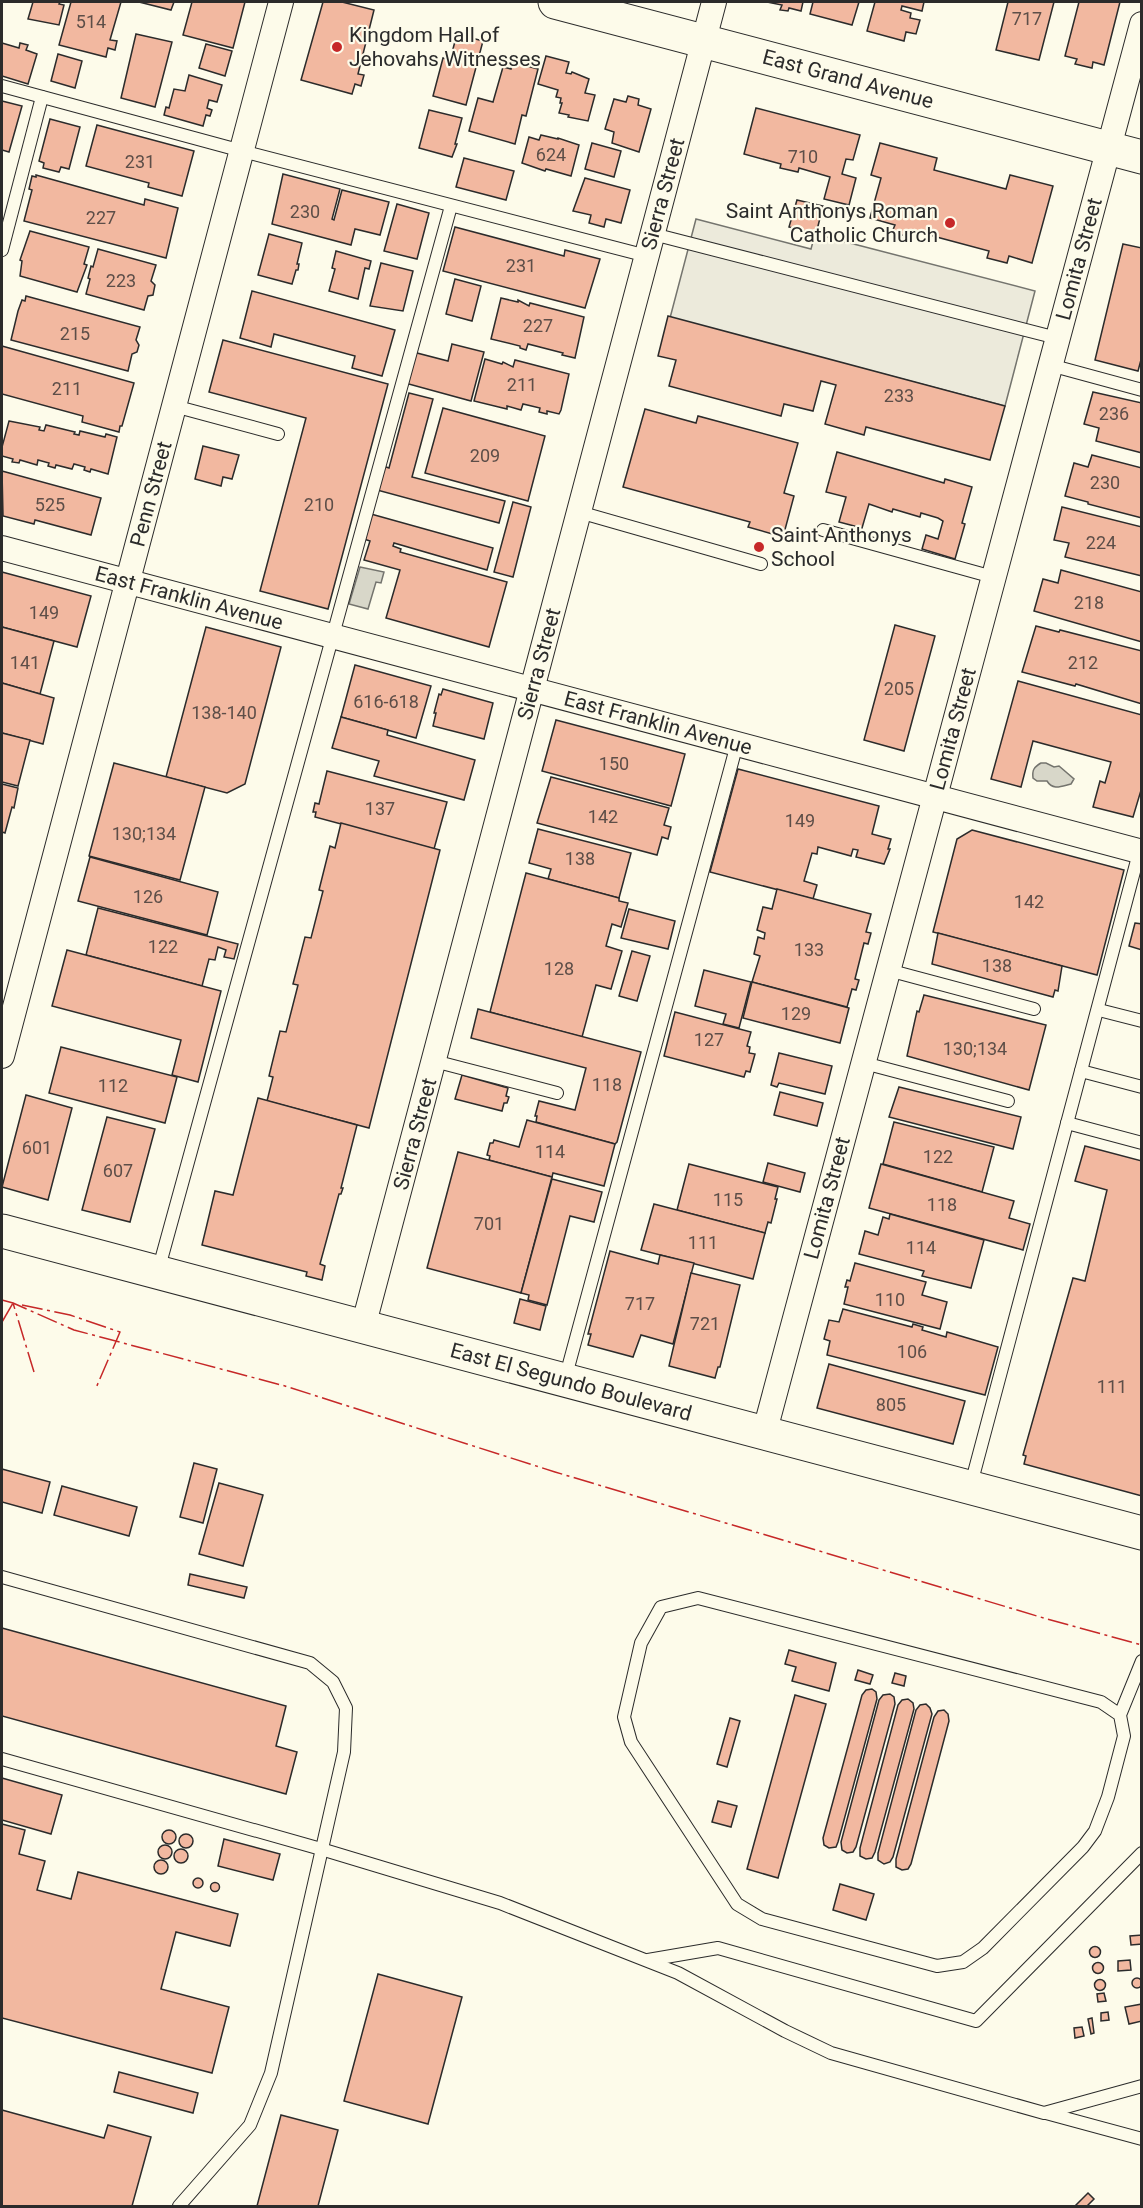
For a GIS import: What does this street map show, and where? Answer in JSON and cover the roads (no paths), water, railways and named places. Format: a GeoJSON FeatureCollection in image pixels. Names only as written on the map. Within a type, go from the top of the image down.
{"type":"FeatureCollection","features":[{"type":"Feature","properties":{"kind":"main road","name":"East Grand Avenue"},"geometry":{"type":"LineString","coordinates":[[555,2],[1142,158]]}},
{"type":"Feature","properties":{"kind":"main road","name":"East El Segundo Boulevard"},"geometry":{"type":"LineString","coordinates":[[2,1231],[1142,1533]]}},
{"type":"Feature","properties":{"kind":"street","name":"Penn Street"},"geometry":{"type":"LineString","coordinates":[[2,1056],[281,2]]}},
{"type":"Feature","properties":{"kind":"street","name":"Sierra Street"},"geometry":{"type":"LineString","coordinates":[[363,1327],[714,2]]}},
{"type":"Feature","properties":{"kind":"street","name":"Lomita Street"},"geometry":{"type":"LineString","coordinates":[[764,1434],[1142,24]]}},
{"type":"Feature","properties":{"kind":"street","name":"East Franklin Avenue"},"geometry":{"type":"LineString","coordinates":[[2,548],[934,797],[1141,849]]}},
{"type":"Feature","properties":{"kind":"lane"},"geometry":{"type":"LineString","coordinates":[[2,86],[451,206],[650,245],[1058,338]]}},
{"type":"Feature","properties":{"kind":"lane"},"geometry":{"type":"LineString","coordinates":[[2,250],[42,98]]}},
{"type":"Feature","properties":{"kind":"lane"},"geometry":{"type":"LineString","coordinates":[[158,1272],[451,206]]}},
{"type":"Feature","properties":{"kind":"lane"},"geometry":{"type":"LineString","coordinates":[[1050,365],[1142,390]]}},
{"type":"Feature","properties":{"kind":"lane"},"geometry":{"type":"LineString","coordinates":[[174,406],[278,434]]}},
{"type":"Feature","properties":{"kind":"lane"},"geometry":{"type":"LineString","coordinates":[[579,512],[761,564]]}},
{"type":"Feature","properties":{"kind":"lane"},"geometry":{"type":"LineString","coordinates":[[823,530],[993,578]]}},
{"type":"Feature","properties":{"kind":"lane"},"geometry":{"type":"LineString","coordinates":[[564,1380],[737,744]]}},
{"type":"Feature","properties":{"kind":"lane"},"geometry":{"type":"LineString","coordinates":[[970,1488],[1141,849]]}},
{"type":"Feature","properties":{"kind":"lane"},"geometry":{"type":"LineString","coordinates":[[888,970],[1034,1009]]}},
{"type":"Feature","properties":{"kind":"lane"},"geometry":{"type":"LineString","coordinates":[[1099,1010],[1142,1021]]}},
{"type":"Feature","properties":{"kind":"lane"},"geometry":{"type":"LineString","coordinates":[[434,1061],[557,1093]]}},
{"type":"Feature","properties":{"kind":"lane"},"geometry":{"type":"LineString","coordinates":[[864,1063],[1008,1101]]}},
{"type":"Feature","properties":{"kind":"lane"},"geometry":{"type":"LineString","coordinates":[[1081,1071],[1142,1087]]}},
{"type":"Feature","properties":{"kind":"lane"},"geometry":{"type":"LineString","coordinates":[[1067,1123],[1142,1143]]}},
{"type":"Feature","properties":{"kind":"lane"},"geometry":{"type":"LineString","coordinates":[[2,1577],[310,1663],[333,1682],[346,1708],[344,1752],[271,2073],[250,2125],[179,2206]]}},
{"type":"Feature","properties":{"kind":"lane"},"geometry":{"type":"LineString","coordinates":[[1120,1715],[1101,1702],[698,1598],[661,1607],[641,1643],[624,1717],[631,1742],[737,1904],[762,1919],[937,1966],[963,1962],[983,1948],[1083,1847],[1095,1831],[1108,1797],[1124,1736],[1120,1715],[1142,1661]]}},
{"type":"Feature","properties":{"kind":"lane"},"geometry":{"type":"LineString","coordinates":[[2,1759],[321,1849],[500,1903],[678,1973],[831,2053],[1142,2139]]}},
{"type":"Feature","properties":{"kind":"lane"},"geometry":{"type":"LineString","coordinates":[[646,1960],[717,1948],[976,2021],[1142,1853]]}},
{"type":"Feature","properties":{"kind":"lane"},"geometry":{"type":"LineString","coordinates":[[1044,2113],[1142,2086]]}},
{"type":"Feature","properties":{"kind":"place","name":"Kingdom Hall of Jehovahs Witnesses"},"geometry":{"type":"Point","coordinates":[337,47]}},
{"type":"Feature","properties":{"kind":"place","name":"Saint Anthonys Roman Catholic Church"},"geometry":{"type":"Point","coordinates":[950,223]}},
{"type":"Feature","properties":{"kind":"place","name":"Saint Anthonys School"},"geometry":{"type":"Point","coordinates":[759,547]}}]}
